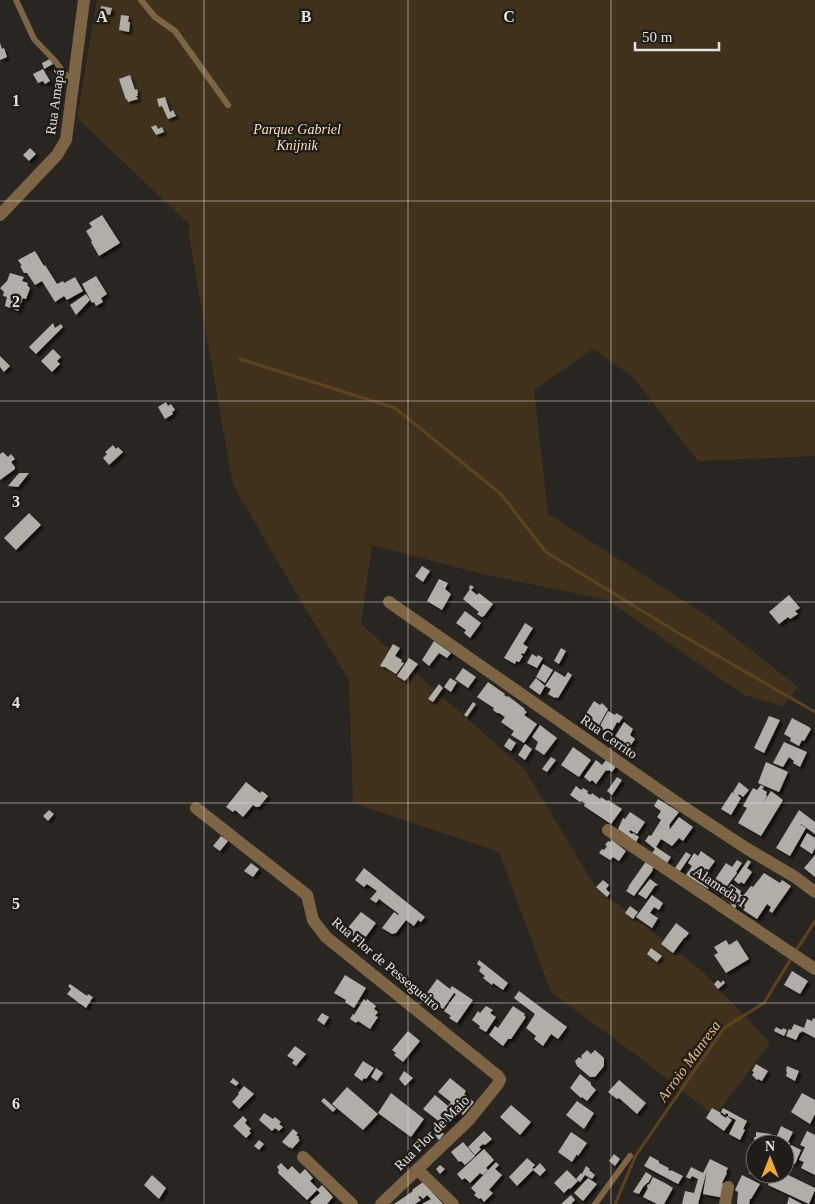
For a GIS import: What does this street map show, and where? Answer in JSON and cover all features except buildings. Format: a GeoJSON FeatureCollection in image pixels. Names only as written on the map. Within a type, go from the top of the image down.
{"type":"FeatureCollection","features":[{"type":"Feature","properties":{"kind":"street","name":"Rua Amapá"},"geometry":{"type":"LineString","coordinates":[[0,215],[57,155],[66,140],[84,0]]}},
{"type":"Feature","properties":{"kind":"street","name":"Rua Cerrito"},"geometry":{"type":"LineString","coordinates":[[390,602],[679,804],[746,848],[795,877],[815,892]]}},
{"type":"Feature","properties":{"kind":"street","name":"Rua Flor de Pessegueiro"},"geometry":{"type":"LineString","coordinates":[[196,808],[307,895],[313,920],[326,937],[500,1079]]}},
{"type":"Feature","properties":{"kind":"street","name":"Alameda 1"},"geometry":{"type":"LineString","coordinates":[[608,830],[815,969]]}},
{"type":"Feature","properties":{"kind":"street","name":"Rua Flor de Maio"},"geometry":{"type":"LineString","coordinates":[[381,1204],[468,1120],[500,1079]]}},
{"type":"Feature","properties":{"kind":"street"},"geometry":{"type":"LineString","coordinates":[[303,1157],[352,1204]]}},
{"type":"Feature","properties":{"kind":"street"},"geometry":{"type":"LineString","coordinates":[[418,1170],[453,1204]]}},
{"type":"Feature","properties":{"kind":"street"},"geometry":{"type":"LineString","coordinates":[[725,1204],[728,1187]]}},
{"type":"Feature","properties":{"kind":"lane"},"geometry":{"type":"LineString","coordinates":[[16,0],[34,38],[73,84]]}},
{"type":"Feature","properties":{"kind":"lane"},"geometry":{"type":"LineString","coordinates":[[141,0],[155,17],[175,31],[228,105]]}},
{"type":"Feature","properties":{"kind":"lane"},"geometry":{"type":"LineString","coordinates":[[595,1204],[630,1156]]}},
{"type":"Feature","properties":{"kind":"green space","name":"Parque Gabriel Knijnik"},"geometry":{"type":"Polygon","coordinates":[[[97,0],[815,0],[815,456],[698,461],[633,377],[593,349],[534,390],[548,514],[708,616],[798,687],[783,706],[744,695],[607,600],[483,574],[372,545],[361,624],[525,770],[594,885],[704,973],[770,1043],[715,1116],[551,992],[499,852],[353,803],[349,680],[233,485],[188,230],[191,226],[77,118],[97,0]]]}},
{"type":"Feature","properties":{"kind":"waterway"},"geometry":{"type":"LineString","coordinates":[[240,359],[395,408],[501,494],[546,552],[680,634],[815,712]]}},
{"type":"Feature","properties":{"kind":"waterway","name":"Arroio Manresa"},"geometry":{"type":"LineString","coordinates":[[795,952],[815,921]]}},
{"type":"Feature","properties":{"kind":"waterway","name":"Arroio Manresa"},"geometry":{"type":"LineString","coordinates":[[615,1204],[636,1155],[724,1028],[764,1003],[792,957]]}}]}
